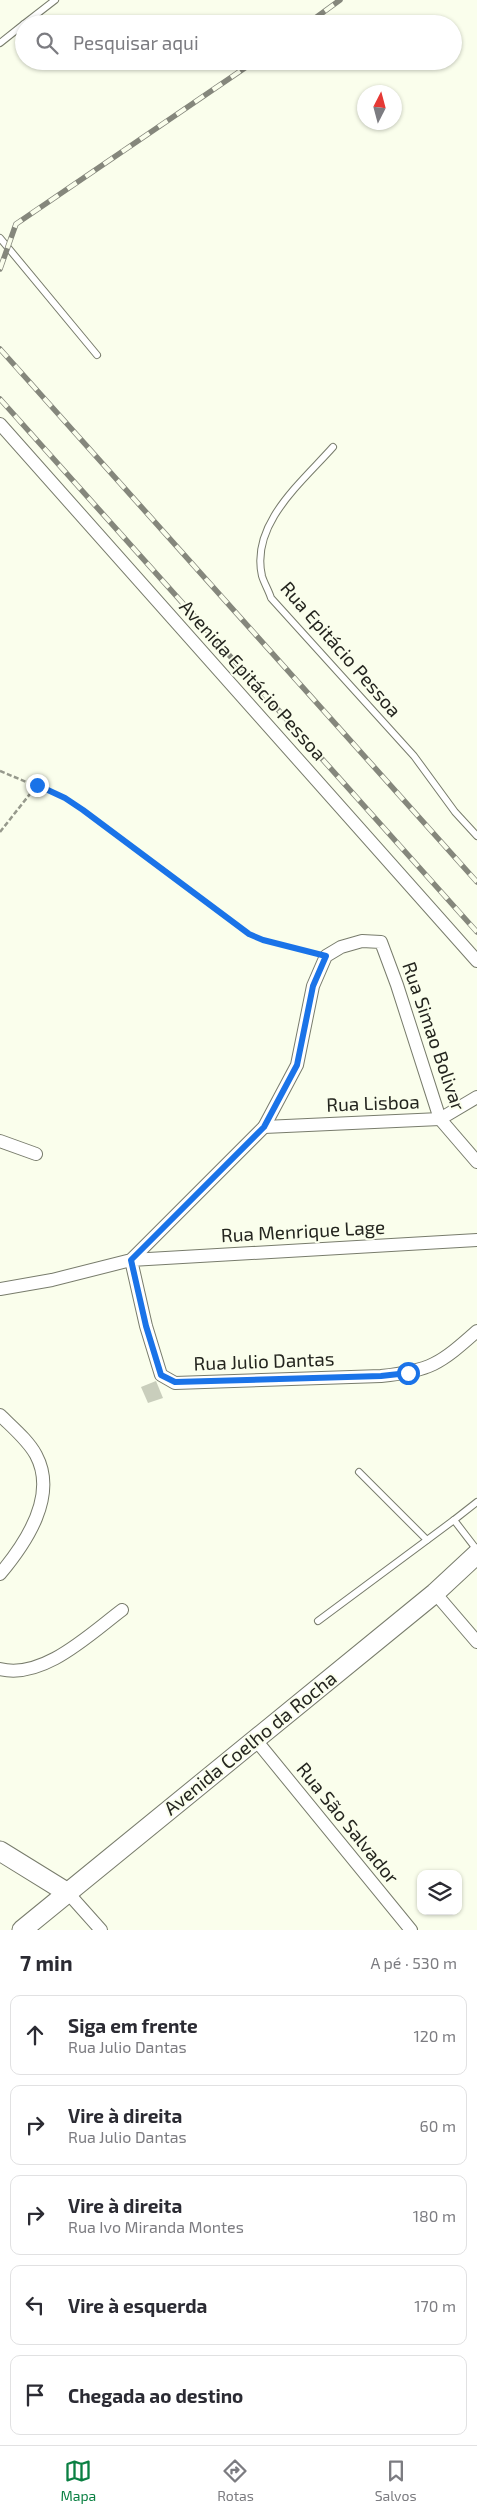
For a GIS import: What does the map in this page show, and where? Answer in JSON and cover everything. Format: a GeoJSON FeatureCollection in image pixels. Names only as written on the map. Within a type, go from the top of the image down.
{"type":"FeatureCollection","features":[{"type":"Feature","properties":{"kind":"main road","name":"Avenida Coelho da Rocha"},"geometry":{"type":"LineString","coordinates":[[22,1930],[435,1593],[477,1554]]}},
{"type":"Feature","properties":{"kind":"main road"},"geometry":{"type":"LineString","coordinates":[[0,1851],[68,1893]]}},
{"type":"Feature","properties":{"kind":"street","name":"Avenida Epitácio Pessoa"},"geometry":{"type":"LineString","coordinates":[[0,424],[477,962]]}},
{"type":"Feature","properties":{"kind":"street","name":"Rua Simao Bolivar"},"geometry":{"type":"LineString","coordinates":[[326,956],[341,947],[362,941],[381,942],[397,985],[440,1120],[477,1162]]}},
{"type":"Feature","properties":{"kind":"street"},"geometry":{"type":"LineString","coordinates":[[131,1260],[264,1127],[297,1065],[313,986],[326,956]]}},
{"type":"Feature","properties":{"kind":"street","name":"Rua Lisboa"},"geometry":{"type":"LineString","coordinates":[[264,1127],[440,1120],[477,1096]]}},
{"type":"Feature","properties":{"kind":"street"},"geometry":{"type":"LineString","coordinates":[[0,1141],[36,1154]]}},
{"type":"Feature","properties":{"kind":"street","name":"Rua Menrique Lage"},"geometry":{"type":"LineString","coordinates":[[0,1289],[52,1280],[131,1260],[477,1240]]}},
{"type":"Feature","properties":{"kind":"street","name":"Rua Julio Dantas"},"geometry":{"type":"LineString","coordinates":[[131,1260],[146,1326],[161,1375],[175,1382],[381,1376],[408,1373],[433,1366],[477,1331]]}},
{"type":"Feature","properties":{"kind":"street"},"geometry":{"type":"LineString","coordinates":[[0,1415],[36,1455],[44,1482],[38,1512],[31,1528],[17,1554],[0,1574]]}},
{"type":"Feature","properties":{"kind":"street"},"geometry":{"type":"LineString","coordinates":[[435,1593],[477,1642]]}},
{"type":"Feature","properties":{"kind":"street"},"geometry":{"type":"LineString","coordinates":[[0,1669],[23,1671],[36,1668],[72,1648],[122,1610]]}},
{"type":"Feature","properties":{"kind":"street","name":"Rua São Salvador"},"geometry":{"type":"LineString","coordinates":[[256,1739],[412,1930]]}},
{"type":"Feature","properties":{"kind":"street"},"geometry":{"type":"LineString","coordinates":[[68,1893],[101,1930]]}},
{"type":"Feature","properties":{"kind":"lane"},"geometry":{"type":"LineString","coordinates":[[36,15],[55,0]]}},
{"type":"Feature","properties":{"kind":"lane"},"geometry":{"type":"LineString","coordinates":[[0,43],[15,31]]}},
{"type":"Feature","properties":{"kind":"lane"},"geometry":{"type":"LineString","coordinates":[[0,238],[97,355]]}},
{"type":"Feature","properties":{"kind":"lane","name":"Rua Epitácio Pessoa"},"geometry":{"type":"LineString","coordinates":[[333,447],[278,510],[262,544],[262,576],[271,598],[414,756],[455,812],[477,836]]}},
{"type":"Feature","properties":{"kind":"lane"},"geometry":{"type":"LineString","coordinates":[[359,1472],[426,1540]]}},
{"type":"Feature","properties":{"kind":"lane"},"geometry":{"type":"LineString","coordinates":[[318,1621],[477,1502]]}},
{"type":"Feature","properties":{"kind":"lane"},"geometry":{"type":"LineString","coordinates":[[454,1520],[477,1550]]}},
{"type":"Feature","properties":{"kind":"path"},"geometry":{"type":"LineString","coordinates":[[0,771],[65,798],[249,934],[263,940],[326,956]]}},
{"type":"Feature","properties":{"kind":"path"},"geometry":{"type":"LineString","coordinates":[[0,832],[37,785]]}},
{"type":"Feature","properties":{"kind":"building"},"geometry":{"type":"Polygon","coordinates":[[[156,1381],[163,1398],[148,1403],[141,1387],[156,1381]]]}},
{"type":"Feature","properties":{"kind":"railway"},"geometry":{"type":"LineString","coordinates":[[319,15],[340,0]]}},
{"type":"Feature","properties":{"kind":"railway"},"geometry":{"type":"LineString","coordinates":[[0,269],[16,224],[242,70]]}},
{"type":"Feature","properties":{"kind":"railway"},"geometry":{"type":"LineString","coordinates":[[0,349],[477,882]]}},
{"type":"Feature","properties":{"kind":"railway"},"geometry":{"type":"LineString","coordinates":[[0,399],[477,932]]}},
{"type":"Feature","properties":{"kind":"route"},"geometry":{"type":"LineString","coordinates":[[37,785],[65,798],[83,810],[249,934],[263,940],[326,956],[318,970],[313,986],[297,1065],[264,1127],[131,1260],[146,1326],[161,1375],[167,1380],[175,1382],[381,1376],[408,1373]]}}]}
